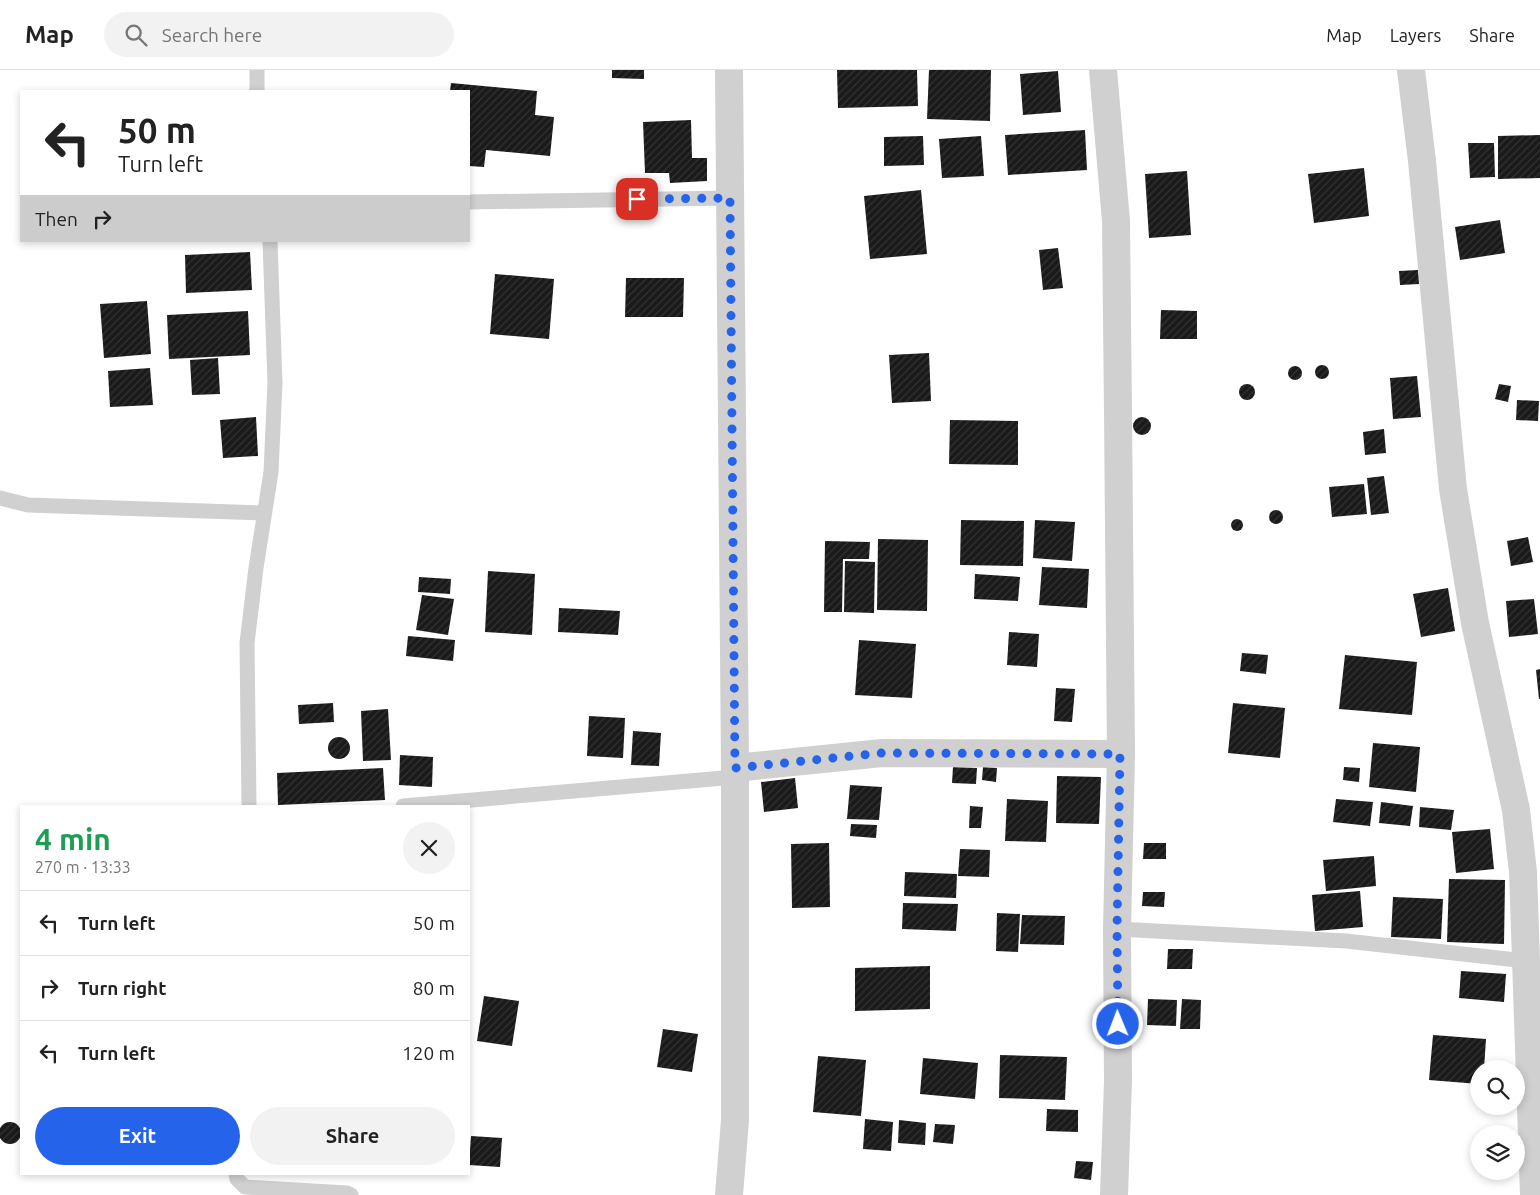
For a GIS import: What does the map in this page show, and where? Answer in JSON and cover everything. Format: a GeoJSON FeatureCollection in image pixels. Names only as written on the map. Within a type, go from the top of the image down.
{"type":"FeatureCollection","features":[{"type":"Feature","properties":{"kind":"street"},"geometry":{"type":"LineString","coordinates":[[729,70],[736,1120],[729,1195]]}},
{"type":"Feature","properties":{"kind":"street"},"geometry":{"type":"LineString","coordinates":[[1103,70],[1116,221],[1120,754],[1117,929],[1118,1081],[1114,1195]]}},
{"type":"Feature","properties":{"kind":"street"},"geometry":{"type":"LineString","coordinates":[[1411,70],[1423,171],[1453,489],[1475,623],[1516,810],[1523,872],[1534,1195]]}},
{"type":"Feature","properties":{"kind":"street"},"geometry":{"type":"LineString","coordinates":[[735,773],[882,753],[1120,754]]}},
{"type":"Feature","properties":{"kind":"lane"},"geometry":{"type":"LineString","coordinates":[[257,70],[258,90]]}},
{"type":"Feature","properties":{"kind":"lane"},"geometry":{"type":"LineString","coordinates":[[470,202],[730,198]]}},
{"type":"Feature","properties":{"kind":"lane"},"geometry":{"type":"LineString","coordinates":[[249,805],[247,643],[263,514],[271,472],[275,383],[270,242]]}},
{"type":"Feature","properties":{"kind":"lane"},"geometry":{"type":"LineString","coordinates":[[0,498],[28,505],[263,514]]}},
{"type":"Feature","properties":{"kind":"lane"},"geometry":{"type":"LineString","coordinates":[[413,805],[735,773]]}},
{"type":"Feature","properties":{"kind":"lane"},"geometry":{"type":"LineString","coordinates":[[1117,929],[1346,941],[1526,961]]}},
{"type":"Feature","properties":{"kind":"lane"},"geometry":{"type":"LineString","coordinates":[[236,1175],[245,1187],[347,1193],[351,1195]]}},
{"type":"Feature","properties":{"kind":"building"},"geometry":{"type":"Polygon","coordinates":[[[612,70],[644,70],[644,79],[612,78],[612,70]]]}},
{"type":"Feature","properties":{"kind":"building"},"geometry":{"type":"Polygon","coordinates":[[[837,70],[917,70],[918,106],[838,108],[837,70]]]}},
{"type":"Feature","properties":{"kind":"building"},"geometry":{"type":"Polygon","coordinates":[[[929,70],[991,70],[990,121],[927,119],[929,70]]]}},
{"type":"Feature","properties":{"kind":"building"},"geometry":{"type":"Polygon","coordinates":[[[1058,71],[1061,112],[1023,115],[1020,74],[1058,71]]]}},
{"type":"Feature","properties":{"kind":"building"},"geometry":{"type":"Polygon","coordinates":[[[451,83],[537,91],[535,115],[554,117],[550,156],[486,150],[484,167],[470,166],[470,90],[450,90],[451,83]]]}},
{"type":"Feature","properties":{"kind":"building"},"geometry":{"type":"Polygon","coordinates":[[[691,120],[692,158],[707,158],[707,181],[670,183],[669,173],[645,173],[643,122],[691,120]]]}},
{"type":"Feature","properties":{"kind":"building"},"geometry":{"type":"Polygon","coordinates":[[[1085,130],[1087,170],[1008,175],[1005,135],[1085,130]]]}},
{"type":"Feature","properties":{"kind":"building"},"geometry":{"type":"Polygon","coordinates":[[[1540,135],[1540,178],[1498,179],[1498,136],[1540,135]]]}},
{"type":"Feature","properties":{"kind":"building"},"geometry":{"type":"Polygon","coordinates":[[[923,136],[924,165],[884,166],[884,137],[923,136]]]}},
{"type":"Feature","properties":{"kind":"building"},"geometry":{"type":"Polygon","coordinates":[[[981,136],[984,176],[942,178],[939,139],[981,136]]]}},
{"type":"Feature","properties":{"kind":"building"},"geometry":{"type":"Polygon","coordinates":[[[1468,143],[1494,143],[1495,177],[1470,178],[1468,143]]]}},
{"type":"Feature","properties":{"kind":"building"},"geometry":{"type":"Polygon","coordinates":[[[1364,168],[1369,216],[1314,223],[1308,174],[1364,168]]]}},
{"type":"Feature","properties":{"kind":"building"},"geometry":{"type":"Polygon","coordinates":[[[1187,171],[1191,235],[1149,238],[1145,174],[1187,171]]]}},
{"type":"Feature","properties":{"kind":"building"},"geometry":{"type":"Polygon","coordinates":[[[921,190],[927,254],[870,259],[864,196],[921,190]]]}},
{"type":"Feature","properties":{"kind":"building"},"geometry":{"type":"Polygon","coordinates":[[[1500,220],[1505,253],[1460,260],[1455,227],[1500,220]]]}},
{"type":"Feature","properties":{"kind":"building"},"geometry":{"type":"Polygon","coordinates":[[[1058,248],[1063,288],[1043,290],[1039,250],[1058,248]]]}},
{"type":"Feature","properties":{"kind":"building"},"geometry":{"type":"Polygon","coordinates":[[[250,252],[252,290],[186,293],[185,255],[250,252]]]}},
{"type":"Feature","properties":{"kind":"building"},"geometry":{"type":"Polygon","coordinates":[[[1418,270],[1419,284],[1400,285],[1399,271],[1418,270]]]}},
{"type":"Feature","properties":{"kind":"building"},"geometry":{"type":"Polygon","coordinates":[[[495,274],[554,279],[549,339],[490,334],[495,274]]]}},
{"type":"Feature","properties":{"kind":"building"},"geometry":{"type":"Polygon","coordinates":[[[626,278],[684,278],[683,317],[625,317],[626,278]]]}},
{"type":"Feature","properties":{"kind":"building"},"geometry":{"type":"Polygon","coordinates":[[[147,301],[151,354],[104,358],[100,304],[147,301]]]}},
{"type":"Feature","properties":{"kind":"building"},"geometry":{"type":"Polygon","coordinates":[[[1161,310],[1197,311],[1197,339],[1160,339],[1161,310]]]}},
{"type":"Feature","properties":{"kind":"building"},"geometry":{"type":"Polygon","coordinates":[[[248,311],[250,355],[169,359],[167,315],[248,311]]]}},
{"type":"Feature","properties":{"kind":"building"},"geometry":{"type":"Polygon","coordinates":[[[929,353],[931,401],[892,403],[889,355],[929,353]]]}},
{"type":"Feature","properties":{"kind":"building"},"geometry":{"type":"Polygon","coordinates":[[[218,358],[220,394],[192,395],[190,360],[218,358]]]}},
{"type":"Feature","properties":{"kind":"building"},"geometry":{"type":"Polygon","coordinates":[[[1319,365],[1325,365],[1329,372],[1325,379],[1319,379],[1315,375],[1315,369],[1319,365]]]}},
{"type":"Feature","properties":{"kind":"building"},"geometry":{"type":"Polygon","coordinates":[[[1292,366],[1298,366],[1302,373],[1298,380],[1292,380],[1288,376],[1288,370],[1292,366]]]}},
{"type":"Feature","properties":{"kind":"building"},"geometry":{"type":"Polygon","coordinates":[[[150,368],[153,405],[110,407],[108,371],[150,368]]]}},
{"type":"Feature","properties":{"kind":"building"},"geometry":{"type":"Polygon","coordinates":[[[1417,376],[1421,417],[1393,419],[1390,378],[1417,376]]]}},
{"type":"Feature","properties":{"kind":"building"},"geometry":{"type":"Polygon","coordinates":[[[1247,384],[1255,392],[1247,400],[1239,392],[1247,384]]]}},
{"type":"Feature","properties":{"kind":"building"},"geometry":{"type":"Polygon","coordinates":[[[1499,384],[1511,386],[1508,402],[1495,399],[1499,384]]]}},
{"type":"Feature","properties":{"kind":"building"},"geometry":{"type":"Polygon","coordinates":[[[1517,400],[1539,401],[1538,421],[1516,420],[1517,400]]]}},
{"type":"Feature","properties":{"kind":"building"},"geometry":{"type":"Polygon","coordinates":[[[256,417],[258,456],[223,458],[220,420],[256,417]]]}},
{"type":"Feature","properties":{"kind":"building"},"geometry":{"type":"Polygon","coordinates":[[[1138,417],[1146,417],[1151,422],[1149,433],[1138,435],[1133,430],[1133,422],[1138,417]]]}},
{"type":"Feature","properties":{"kind":"building"},"geometry":{"type":"Polygon","coordinates":[[[950,420],[1018,421],[1018,465],[949,464],[950,420]]]}},
{"type":"Feature","properties":{"kind":"building"},"geometry":{"type":"Polygon","coordinates":[[[1384,429],[1386,453],[1365,455],[1363,432],[1384,429]]]}},
{"type":"Feature","properties":{"kind":"building"},"geometry":{"type":"Polygon","coordinates":[[[1384,476],[1389,513],[1371,515],[1367,478],[1384,476]]]}},
{"type":"Feature","properties":{"kind":"building"},"geometry":{"type":"Polygon","coordinates":[[[1364,484],[1367,514],[1332,517],[1329,487],[1364,484]]]}},
{"type":"Feature","properties":{"kind":"building"},"geometry":{"type":"Polygon","coordinates":[[[1276,510],[1281,512],[1283,517],[1281,522],[1276,524],[1271,522],[1269,517],[1271,512],[1276,510]]]}},
{"type":"Feature","properties":{"kind":"building"},"geometry":{"type":"Polygon","coordinates":[[[1235,519],[1239,519],[1243,525],[1239,531],[1235,531],[1231,527],[1231,523],[1235,519]]]}},
{"type":"Feature","properties":{"kind":"building"},"geometry":{"type":"Polygon","coordinates":[[[961,520],[1024,521],[1023,566],[960,565],[961,520]]]}},
{"type":"Feature","properties":{"kind":"building"},"geometry":{"type":"Polygon","coordinates":[[[1035,520],[1075,522],[1072,561],[1033,558],[1035,520]]]}},
{"type":"Feature","properties":{"kind":"building"},"geometry":{"type":"Polygon","coordinates":[[[1528,537],[1533,562],[1511,566],[1507,541],[1528,537]]]}},
{"type":"Feature","properties":{"kind":"building"},"geometry":{"type":"Polygon","coordinates":[[[878,539],[928,540],[927,611],[877,610],[878,539]]]}},
{"type":"Feature","properties":{"kind":"building"},"geometry":{"type":"Polygon","coordinates":[[[825,541],[870,542],[869,559],[843,559],[842,612],[824,612],[825,541]]]}},
{"type":"Feature","properties":{"kind":"building"},"geometry":{"type":"Polygon","coordinates":[[[845,561],[875,562],[874,613],[844,612],[845,561]]]}},
{"type":"Feature","properties":{"kind":"building"},"geometry":{"type":"Polygon","coordinates":[[[1042,567],[1089,569],[1087,608],[1039,605],[1042,567]]]}},
{"type":"Feature","properties":{"kind":"building"},"geometry":{"type":"Polygon","coordinates":[[[488,571],[535,574],[532,635],[485,632],[488,571]]]}},
{"type":"Feature","properties":{"kind":"building"},"geometry":{"type":"Polygon","coordinates":[[[975,574],[1020,577],[1018,601],[974,599],[975,574]]]}},
{"type":"Feature","properties":{"kind":"building"},"geometry":{"type":"Polygon","coordinates":[[[419,577],[451,579],[450,594],[418,592],[419,577]]]}},
{"type":"Feature","properties":{"kind":"building"},"geometry":{"type":"Polygon","coordinates":[[[1448,588],[1455,631],[1421,637],[1413,594],[1448,588]]]}},
{"type":"Feature","properties":{"kind":"building"},"geometry":{"type":"Polygon","coordinates":[[[422,595],[454,599],[448,635],[416,630],[422,595]]]}},
{"type":"Feature","properties":{"kind":"building"},"geometry":{"type":"Polygon","coordinates":[[[1534,599],[1538,634],[1509,637],[1506,601],[1534,599]]]}},
{"type":"Feature","properties":{"kind":"building"},"geometry":{"type":"Polygon","coordinates":[[[559,608],[620,611],[618,635],[558,632],[559,608]]]}},
{"type":"Feature","properties":{"kind":"building"},"geometry":{"type":"Polygon","coordinates":[[[1009,632],[1039,634],[1037,667],[1007,665],[1009,632]]]}},
{"type":"Feature","properties":{"kind":"building"},"geometry":{"type":"Polygon","coordinates":[[[408,636],[455,640],[453,661],[406,656],[408,636]]]}},
{"type":"Feature","properties":{"kind":"building"},"geometry":{"type":"Polygon","coordinates":[[[859,640],[916,644],[912,698],[855,695],[859,640]]]}},
{"type":"Feature","properties":{"kind":"building"},"geometry":{"type":"Polygon","coordinates":[[[1242,653],[1268,655],[1266,674],[1240,671],[1242,653]]]}},
{"type":"Feature","properties":{"kind":"building"},"geometry":{"type":"Polygon","coordinates":[[[1345,655],[1417,662],[1412,715],[1339,709],[1345,655]]]}},
{"type":"Feature","properties":{"kind":"building"},"geometry":{"type":"Polygon","coordinates":[[[1540,669],[1540,699],[1539,699],[1536,670],[1540,669]]]}},
{"type":"Feature","properties":{"kind":"building"},"geometry":{"type":"Polygon","coordinates":[[[1056,688],[1075,689],[1072,722],[1054,721],[1056,688]]]}},
{"type":"Feature","properties":{"kind":"building"},"geometry":{"type":"Polygon","coordinates":[[[333,703],[334,722],[299,724],[298,705],[333,703]]]}},
{"type":"Feature","properties":{"kind":"building"},"geometry":{"type":"Polygon","coordinates":[[[1233,703],[1285,708],[1280,758],[1228,753],[1233,703]]]}},
{"type":"Feature","properties":{"kind":"building"},"geometry":{"type":"Polygon","coordinates":[[[388,709],[391,760],[363,761],[361,711],[388,709]]]}},
{"type":"Feature","properties":{"kind":"building"},"geometry":{"type":"Polygon","coordinates":[[[589,716],[625,718],[623,758],[587,756],[589,716]]]}},
{"type":"Feature","properties":{"kind":"building"},"geometry":{"type":"Polygon","coordinates":[[[633,731],[661,733],[659,766],[631,765],[633,731]]]}},
{"type":"Feature","properties":{"kind":"building"},"geometry":{"type":"Polygon","coordinates":[[[339,737],[347,740],[350,748],[347,756],[339,759],[331,756],[328,748],[331,740],[339,737]]]}},
{"type":"Feature","properties":{"kind":"building"},"geometry":{"type":"Polygon","coordinates":[[[1373,743],[1420,747],[1416,792],[1369,787],[1373,743]]]}},
{"type":"Feature","properties":{"kind":"building"},"geometry":{"type":"Polygon","coordinates":[[[400,755],[433,757],[432,787],[399,785],[400,755]]]}},
{"type":"Feature","properties":{"kind":"building"},"geometry":{"type":"Polygon","coordinates":[[[953,767],[977,768],[976,784],[952,783],[953,767]]]}},
{"type":"Feature","properties":{"kind":"building"},"geometry":{"type":"Polygon","coordinates":[[[983,767],[997,768],[996,782],[982,780],[983,767]]]}},
{"type":"Feature","properties":{"kind":"building"},"geometry":{"type":"Polygon","coordinates":[[[1344,767],[1360,768],[1359,782],[1343,780],[1344,767]]]}},
{"type":"Feature","properties":{"kind":"building"},"geometry":{"type":"Polygon","coordinates":[[[383,768],[385,800],[278,805],[277,773],[383,768]]]}},
{"type":"Feature","properties":{"kind":"building"},"geometry":{"type":"Polygon","coordinates":[[[1057,776],[1101,777],[1099,824],[1056,823],[1057,776]]]}},
{"type":"Feature","properties":{"kind":"building"},"geometry":{"type":"Polygon","coordinates":[[[795,778],[798,808],[764,812],[761,782],[795,778]]]}},
{"type":"Feature","properties":{"kind":"building"},"geometry":{"type":"Polygon","coordinates":[[[850,785],[882,787],[879,820],[847,819],[850,785]]]}},
{"type":"Feature","properties":{"kind":"building"},"geometry":{"type":"Polygon","coordinates":[[[1007,799],[1048,801],[1046,842],[1005,841],[1007,799]]]}},
{"type":"Feature","properties":{"kind":"building"},"geometry":{"type":"Polygon","coordinates":[[[1336,799],[1373,802],[1370,826],[1333,822],[1336,799]]]}},
{"type":"Feature","properties":{"kind":"building"},"geometry":{"type":"Polygon","coordinates":[[[1381,802],[1413,806],[1410,826],[1379,823],[1381,802]]]}},
{"type":"Feature","properties":{"kind":"building"},"geometry":{"type":"Polygon","coordinates":[[[970,806],[983,807],[981,828],[969,828],[970,806]]]}},
{"type":"Feature","properties":{"kind":"building"},"geometry":{"type":"Polygon","coordinates":[[[1420,807],[1454,810],[1451,830],[1419,827],[1420,807]]]}},
{"type":"Feature","properties":{"kind":"building"},"geometry":{"type":"Polygon","coordinates":[[[851,824],[877,825],[876,838],[850,836],[851,824]]]}},
{"type":"Feature","properties":{"kind":"building"},"geometry":{"type":"Polygon","coordinates":[[[1490,829],[1494,869],[1456,873],[1452,832],[1490,829]]]}},
{"type":"Feature","properties":{"kind":"building"},"geometry":{"type":"Polygon","coordinates":[[[829,843],[830,907],[792,908],[791,844],[829,843]]]}},
{"type":"Feature","properties":{"kind":"building"},"geometry":{"type":"Polygon","coordinates":[[[1144,843],[1166,843],[1166,859],[1143,859],[1144,843]]]}},
{"type":"Feature","properties":{"kind":"building"},"geometry":{"type":"Polygon","coordinates":[[[960,849],[990,850],[989,877],[958,876],[960,849]]]}},
{"type":"Feature","properties":{"kind":"building"},"geometry":{"type":"Polygon","coordinates":[[[1374,856],[1376,886],[1326,891],[1323,860],[1374,856]]]}},
{"type":"Feature","properties":{"kind":"building"},"geometry":{"type":"Polygon","coordinates":[[[905,872],[957,874],[956,898],[904,896],[905,872]]]}},
{"type":"Feature","properties":{"kind":"building"},"geometry":{"type":"Polygon","coordinates":[[[1449,879],[1505,880],[1504,944],[1447,942],[1449,879]]]}},
{"type":"Feature","properties":{"kind":"building"},"geometry":{"type":"Polygon","coordinates":[[[1360,891],[1363,927],[1315,931],[1312,895],[1360,891]]]}},
{"type":"Feature","properties":{"kind":"building"},"geometry":{"type":"Polygon","coordinates":[[[1143,892],[1165,892],[1164,907],[1142,906],[1143,892]]]}},
{"type":"Feature","properties":{"kind":"building"},"geometry":{"type":"Polygon","coordinates":[[[1393,897],[1443,899],[1441,939],[1391,937],[1393,897]]]}},
{"type":"Feature","properties":{"kind":"building"},"geometry":{"type":"Polygon","coordinates":[[[903,903],[958,904],[956,931],[902,929],[903,903]]]}},
{"type":"Feature","properties":{"kind":"building"},"geometry":{"type":"Polygon","coordinates":[[[997,913],[1020,914],[1018,952],[996,951],[997,913]]]}},
{"type":"Feature","properties":{"kind":"building"},"geometry":{"type":"Polygon","coordinates":[[[1022,915],[1065,916],[1064,945],[1020,944],[1022,915]]]}},
{"type":"Feature","properties":{"kind":"building"},"geometry":{"type":"Polygon","coordinates":[[[1168,949],[1193,949],[1192,969],[1167,969],[1168,949]]]}},
{"type":"Feature","properties":{"kind":"building"},"geometry":{"type":"Polygon","coordinates":[[[930,966],[930,1009],[855,1011],[855,968],[930,966]]]}},
{"type":"Feature","properties":{"kind":"building"},"geometry":{"type":"Polygon","coordinates":[[[1461,971],[1506,974],[1504,1002],[1459,998],[1461,971]]]}},
{"type":"Feature","properties":{"kind":"building"},"geometry":{"type":"Polygon","coordinates":[[[484,996],[519,1001],[512,1046],[477,1041],[484,996]]]}},
{"type":"Feature","properties":{"kind":"building"},"geometry":{"type":"Polygon","coordinates":[[[1148,999],[1177,1000],[1176,1026],[1147,1025],[1148,999]]]}},
{"type":"Feature","properties":{"kind":"building"},"geometry":{"type":"Polygon","coordinates":[[[1182,999],[1201,1000],[1200,1029],[1180,1029],[1182,999]]]}},
{"type":"Feature","properties":{"kind":"building"},"geometry":{"type":"Polygon","coordinates":[[[663,1029],[698,1034],[692,1072],[657,1067],[663,1029]]]}},
{"type":"Feature","properties":{"kind":"building"},"geometry":{"type":"Polygon","coordinates":[[[1433,1035],[1486,1039],[1485,1060],[1470,1060],[1470,1083],[1429,1080],[1433,1035]]]}},
{"type":"Feature","properties":{"kind":"building"},"geometry":{"type":"Polygon","coordinates":[[[1000,1055],[1067,1057],[1065,1100],[999,1098],[1000,1055]]]}},
{"type":"Feature","properties":{"kind":"building"},"geometry":{"type":"Polygon","coordinates":[[[818,1056],[866,1060],[861,1116],[813,1112],[818,1056]]]}},
{"type":"Feature","properties":{"kind":"building"},"geometry":{"type":"Polygon","coordinates":[[[923,1058],[978,1063],[975,1099],[920,1094],[923,1058]]]}},
{"type":"Feature","properties":{"kind":"building"},"geometry":{"type":"Polygon","coordinates":[[[1047,1109],[1078,1110],[1078,1132],[1046,1131],[1047,1109]]]}},
{"type":"Feature","properties":{"kind":"building"},"geometry":{"type":"Polygon","coordinates":[[[865,1119],[893,1122],[891,1151],[863,1149],[865,1119]]]}},
{"type":"Feature","properties":{"kind":"building"},"geometry":{"type":"Polygon","coordinates":[[[899,1120],[926,1123],[925,1145],[898,1143],[899,1120]]]}},
{"type":"Feature","properties":{"kind":"building"},"geometry":{"type":"Polygon","coordinates":[[[6,1123],[14,1123],[20,1129],[20,1137],[14,1143],[6,1143],[0,1137],[0,1129],[6,1123]]]}},
{"type":"Feature","properties":{"kind":"building"},"geometry":{"type":"Polygon","coordinates":[[[935,1124],[955,1125],[953,1144],[933,1142],[935,1124]]]}},
{"type":"Feature","properties":{"kind":"building"},"geometry":{"type":"Polygon","coordinates":[[[471,1136],[502,1138],[500,1167],[470,1165],[471,1136]]]}},
{"type":"Feature","properties":{"kind":"building"},"geometry":{"type":"Polygon","coordinates":[[[1076,1161],[1093,1162],[1091,1180],[1074,1178],[1076,1161]]]}},
{"type":"Feature","properties":{"kind":"route"},"geometry":{"type":"LineString","coordinates":[[637,199],[730,198],[735,768],[882,753],[1120,754],[1117,929],[1118,1024]]}}]}
